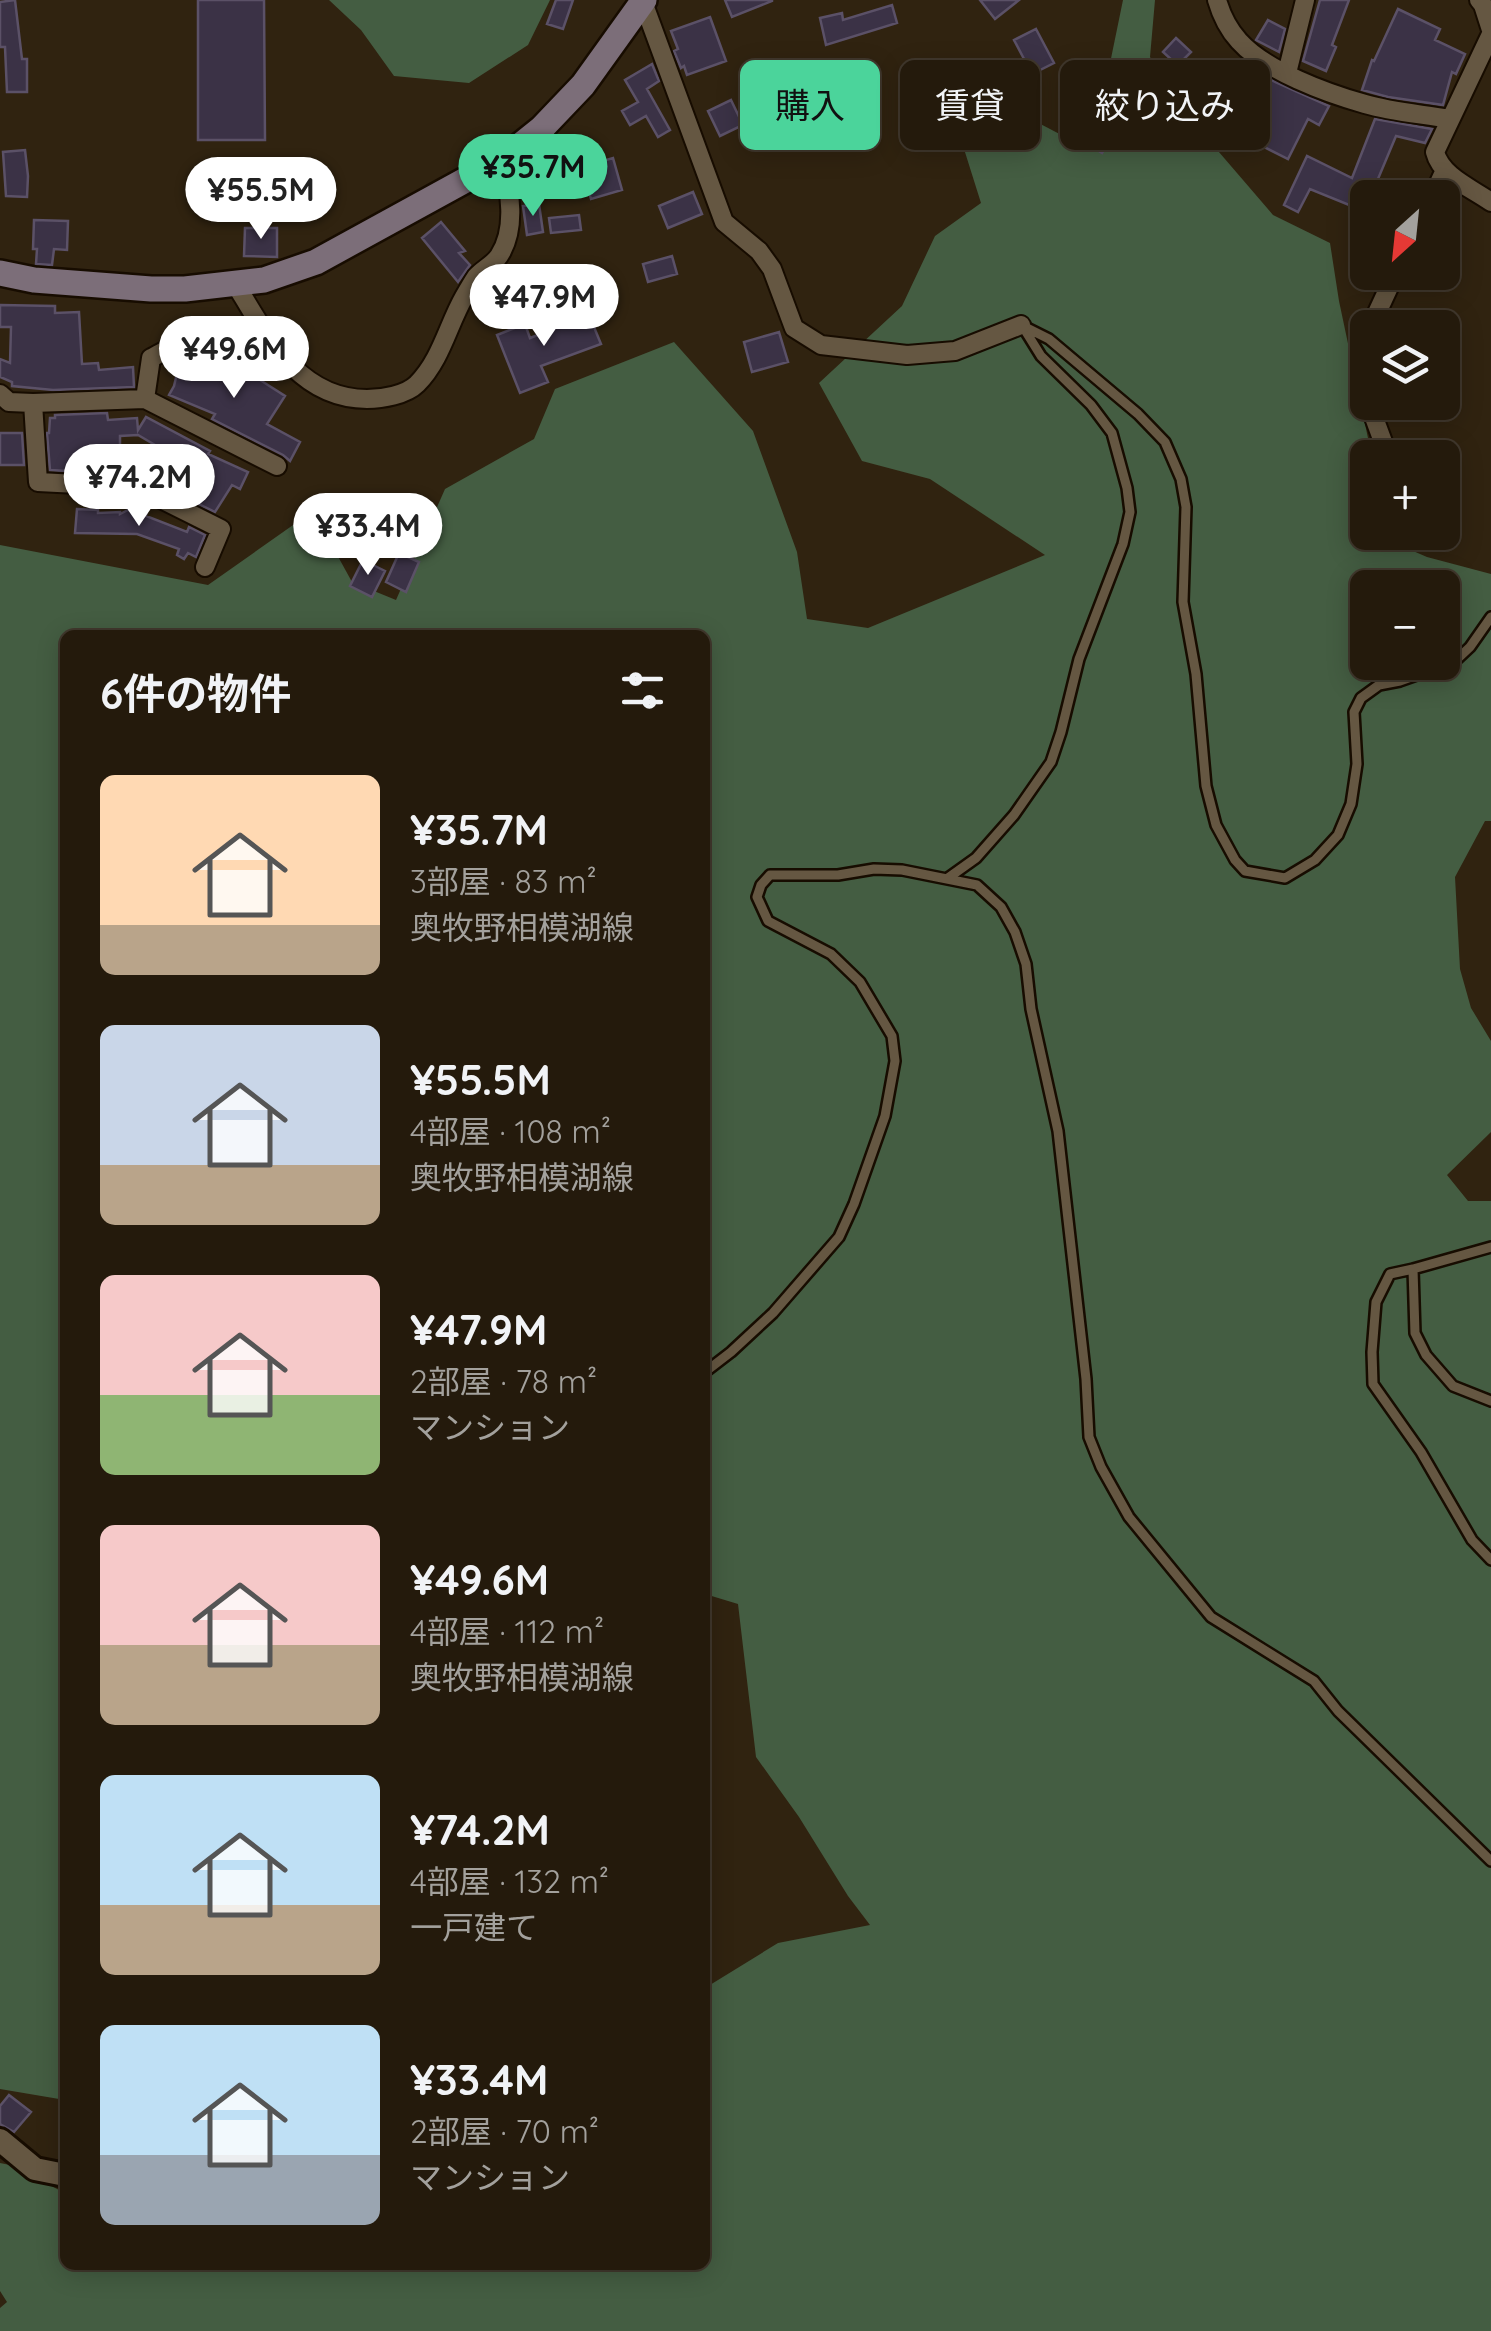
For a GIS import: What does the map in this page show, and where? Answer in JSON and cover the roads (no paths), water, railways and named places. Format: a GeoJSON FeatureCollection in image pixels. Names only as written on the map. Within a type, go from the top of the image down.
{"type":"FeatureCollection","features":[{"type":"Feature","properties":{"kind":"main road"},"geometry":{"type":"LineString","coordinates":[[0,273],[34,280],[185,289],[264,280],[316,262],[502,160],[542,128],[583,86],[644,1]]}},
{"type":"Feature","properties":{"kind":"street"},"geometry":{"type":"LineString","coordinates":[[1216,0],[1238,41],[1266,64],[1366,104],[1450,119]]}},
{"type":"Feature","properties":{"kind":"street"},"geometry":{"type":"LineString","coordinates":[[1288,74],[1305,0]]}},
{"type":"Feature","properties":{"kind":"street"},"geometry":{"type":"LineString","coordinates":[[1479,0],[1491,32],[1435,152],[1444,170],[1491,202]]}},
{"type":"Feature","properties":{"kind":"street"},"geometry":{"type":"LineString","coordinates":[[644,1],[724,222],[759,251],[772,269],[794,328],[821,345],[907,355],[955,351],[1021,325]]}},
{"type":"Feature","properties":{"kind":"street"},"geometry":{"type":"LineString","coordinates":[[236,285],[279,354],[317,388],[346,399],[380,400],[414,387],[440,349],[462,300],[477,276],[498,258],[509,233],[509,185],[502,160]]}},
{"type":"Feature","properties":{"kind":"street"},"geometry":{"type":"LineString","coordinates":[[1440,180],[1444,170]]}},
{"type":"Feature","properties":{"kind":"street"},"geometry":{"type":"LineString","coordinates":[[145,398],[151,358],[182,342],[219,338],[279,354]]}},
{"type":"Feature","properties":{"kind":"street"},"geometry":{"type":"LineString","coordinates":[[0,394],[9,402],[33,403],[145,398],[277,466]]}},
{"type":"Feature","properties":{"kind":"street"},"geometry":{"type":"LineString","coordinates":[[33,403],[38,482],[137,488],[221,529],[204,567]]}},
{"type":"Feature","properties":{"kind":"street"},"geometry":{"type":"LineString","coordinates":[[0,2140],[35,2168],[60,2174]]}},
{"type":"Feature","properties":{"kind":"lane"},"geometry":{"type":"LineString","coordinates":[[1021,325],[1049,340],[1138,414],[1165,442],[1182,479],[1186,507],[1182,602],[1196,674],[1206,786],[1216,824],[1235,860],[1245,870],[1285,878],[1315,860],[1338,836],[1351,804],[1358,764],[1354,712],[1361,698],[1380,685],[1454,662],[1491,617]]}},
{"type":"Feature","properties":{"kind":"lane"},"geometry":{"type":"LineString","coordinates":[[948,878],[989,844],[1052,762],[1078,658],[1123,544],[1130,512],[1112,433],[1041,356],[1021,325]]}},
{"type":"Feature","properties":{"kind":"lane"},"geometry":{"type":"LineString","coordinates":[[710,1368],[773,1313],[839,1237],[880,1129],[896,1062],[892,1036],[860,982],[831,954],[768,921],[757,897],[761,885],[770,875],[838,875],[874,869],[902,870],[976,885],[1001,908],[1015,932],[1026,964],[1030,1009],[1058,1132],[1090,1436],[1101,1467],[1130,1518],[1211,1617],[1314,1681],[1338,1711],[1491,1861]]}},
{"type":"Feature","properties":{"kind":"lane"},"geometry":{"type":"LineString","coordinates":[[1491,1247],[1390,1274],[1376,1302],[1372,1352],[1372,1384],[1421,1452],[1472,1540],[1491,1560]]}},
{"type":"Feature","properties":{"kind":"lane"},"geometry":{"type":"LineString","coordinates":[[1413,1269],[1415,1332],[1426,1355],[1453,1386],[1491,1401]]}}]}
